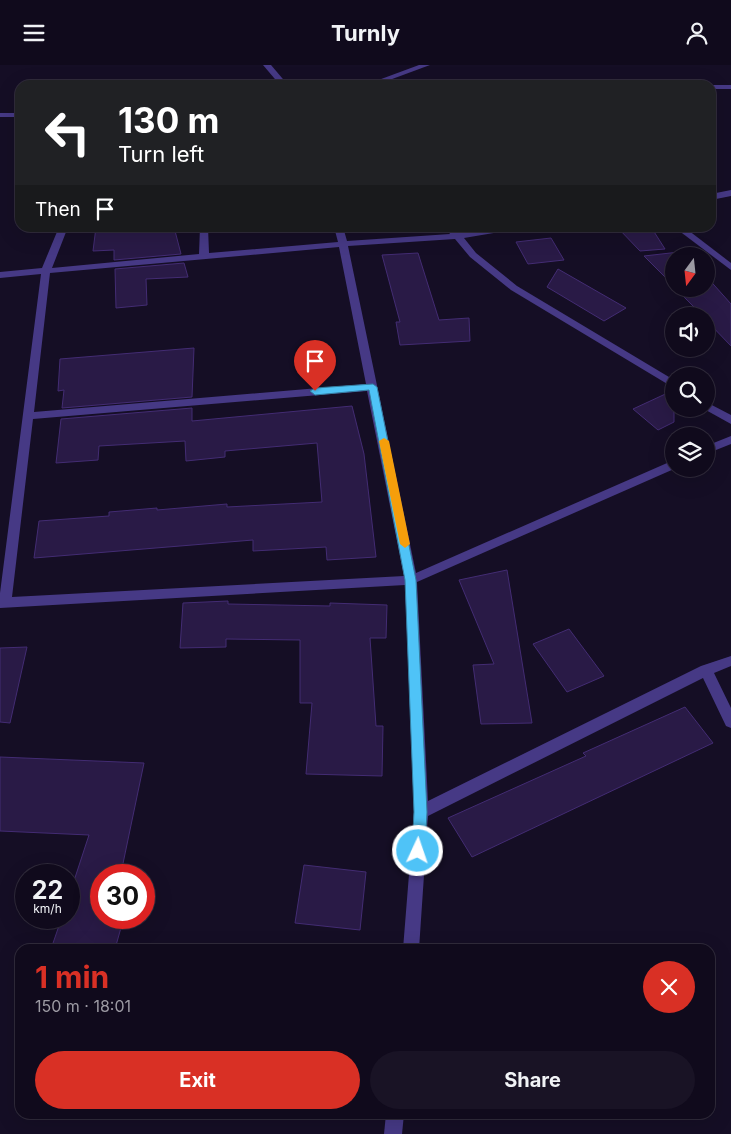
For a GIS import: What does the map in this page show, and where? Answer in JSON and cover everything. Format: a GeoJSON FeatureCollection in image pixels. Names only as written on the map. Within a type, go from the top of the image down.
{"type":"FeatureCollection","features":[{"type":"Feature","properties":{"kind":"street"},"geometry":{"type":"LineString","coordinates":[[267,65],[280,80]]}},
{"type":"Feature","properties":{"kind":"street"},"geometry":{"type":"LineString","coordinates":[[383,80],[426,65]]}},
{"type":"Feature","properties":{"kind":"street"},"geometry":{"type":"LineString","coordinates":[[716,87],[731,87]]}},
{"type":"Feature","properties":{"kind":"street"},"geometry":{"type":"LineString","coordinates":[[0,115],[15,115]]}},
{"type":"Feature","properties":{"kind":"street"},"geometry":{"type":"LineString","coordinates":[[716,196],[731,193]]}},
{"type":"Feature","properties":{"kind":"street"},"geometry":{"type":"LineString","coordinates":[[62,232],[46,271],[2,603],[411,580],[665,468]]}},
{"type":"Feature","properties":{"kind":"street"},"geometry":{"type":"LineString","coordinates":[[204,232],[204,257]]}},
{"type":"Feature","properties":{"kind":"street"},"geometry":{"type":"LineString","coordinates":[[339,232],[373,387],[411,580],[420,812],[411,944]]}},
{"type":"Feature","properties":{"kind":"street"},"geometry":{"type":"LineString","coordinates":[[452,232],[474,255],[514,288],[665,380]]}},
{"type":"Feature","properties":{"kind":"street"},"geometry":{"type":"LineString","coordinates":[[0,275],[486,232]]}},
{"type":"Feature","properties":{"kind":"street"},"geometry":{"type":"LineString","coordinates":[[685,232],[731,267]]}},
{"type":"Feature","properties":{"kind":"street"},"geometry":{"type":"LineString","coordinates":[[28,416],[373,387]]}},
{"type":"Feature","properties":{"kind":"street"},"geometry":{"type":"LineString","coordinates":[[715,410],[731,420]]}},
{"type":"Feature","properties":{"kind":"street"},"geometry":{"type":"LineString","coordinates":[[715,446],[731,440]]}},
{"type":"Feature","properties":{"kind":"street"},"geometry":{"type":"LineString","coordinates":[[420,812],[706,670],[731,661]]}},
{"type":"Feature","properties":{"kind":"street"},"geometry":{"type":"LineString","coordinates":[[706,670],[731,722]]}},
{"type":"Feature","properties":{"kind":"street"},"geometry":{"type":"LineString","coordinates":[[393,1134],[394,1119]]}},
{"type":"Feature","properties":{"kind":"building"},"geometry":{"type":"Polygon","coordinates":[[[95,232],[175,232],[181,254],[114,260],[114,250],[93,251],[95,232]]]}},
{"type":"Feature","properties":{"kind":"building"},"geometry":{"type":"Polygon","coordinates":[[[622,232],[654,232],[665,249],[640,251],[622,232]]]}},
{"type":"Feature","properties":{"kind":"building"},"geometry":{"type":"Polygon","coordinates":[[[551,238],[564,260],[528,264],[516,242],[551,238]]]}},
{"type":"Feature","properties":{"kind":"building"},"geometry":{"type":"Polygon","coordinates":[[[418,253],[439,320],[469,318],[470,341],[400,345],[396,322],[400,322],[382,255],[418,253]]]}},
{"type":"Feature","properties":{"kind":"building"},"geometry":{"type":"Polygon","coordinates":[[[665,254],[665,277],[644,256],[665,254]]]}},
{"type":"Feature","properties":{"kind":"building"},"geometry":{"type":"Polygon","coordinates":[[[184,263],[188,277],[146,279],[147,305],[116,308],[115,269],[184,263]]]}},
{"type":"Feature","properties":{"kind":"building"},"geometry":{"type":"Polygon","coordinates":[[[558,269],[626,308],[604,321],[547,287],[558,269]]]}},
{"type":"Feature","properties":{"kind":"building"},"geometry":{"type":"Polygon","coordinates":[[[715,286],[731,304],[731,346],[715,329],[715,307],[694,307],[684,297],[715,297],[715,286]]]}},
{"type":"Feature","properties":{"kind":"building"},"geometry":{"type":"Polygon","coordinates":[[[194,348],[192,397],[62,408],[64,390],[58,391],[60,359],[194,348]]]}},
{"type":"Feature","properties":{"kind":"building"},"geometry":{"type":"Polygon","coordinates":[[[665,394],[665,417],[674,417],[674,422],[658,430],[633,409],[665,394]]]}},
{"type":"Feature","properties":{"kind":"building"},"geometry":{"type":"Polygon","coordinates":[[[352,406],[364,454],[376,557],[327,560],[326,547],[253,551],[253,540],[34,558],[39,521],[109,516],[109,512],[157,508],[157,510],[227,504],[227,507],[322,502],[317,443],[225,451],[225,457],[186,461],[185,441],[99,446],[98,460],[56,463],[61,419],[192,408],[192,421],[352,406]]]}},
{"type":"Feature","properties":{"kind":"building"},"geometry":{"type":"Polygon","coordinates":[[[507,570],[532,723],[481,724],[473,665],[494,664],[459,580],[507,570]]]}},
{"type":"Feature","properties":{"kind":"building"},"geometry":{"type":"Polygon","coordinates":[[[228,601],[228,604],[330,606],[330,603],[387,605],[386,638],[370,638],[376,726],[383,726],[382,776],[306,774],[312,703],[300,703],[300,640],[226,639],[226,647],[180,648],[183,603],[228,601]]]}},
{"type":"Feature","properties":{"kind":"building"},"geometry":{"type":"Polygon","coordinates":[[[569,629],[604,676],[567,692],[533,644],[569,629]]]}},
{"type":"Feature","properties":{"kind":"building"},"geometry":{"type":"Polygon","coordinates":[[[27,647],[10,723],[0,722],[0,648],[27,647]]]}},
{"type":"Feature","properties":{"kind":"building"},"geometry":{"type":"Polygon","coordinates":[[[685,707],[713,743],[472,857],[448,818],[586,756],[583,753],[685,707]]]}},
{"type":"Feature","properties":{"kind":"building"},"geometry":{"type":"Polygon","coordinates":[[[0,757],[144,763],[123,864],[90,864],[90,929],[121,929],[116,944],[53,944],[58,929],[80,929],[79,864],[89,835],[0,831],[0,757]]]}},
{"type":"Feature","properties":{"kind":"building"},"geometry":{"type":"Polygon","coordinates":[[[304,865],[366,872],[360,930],[295,923],[304,865]]]}},
{"type":"Feature","properties":{"kind":"slow traffic"},"geometry":{"type":"LineString","coordinates":[[384,441],[405,544]]}},
{"type":"Feature","properties":{"kind":"route"},"geometry":{"type":"LineString","coordinates":[[315,391],[373,387],[411,580],[420,812],[418,851]]}}]}
